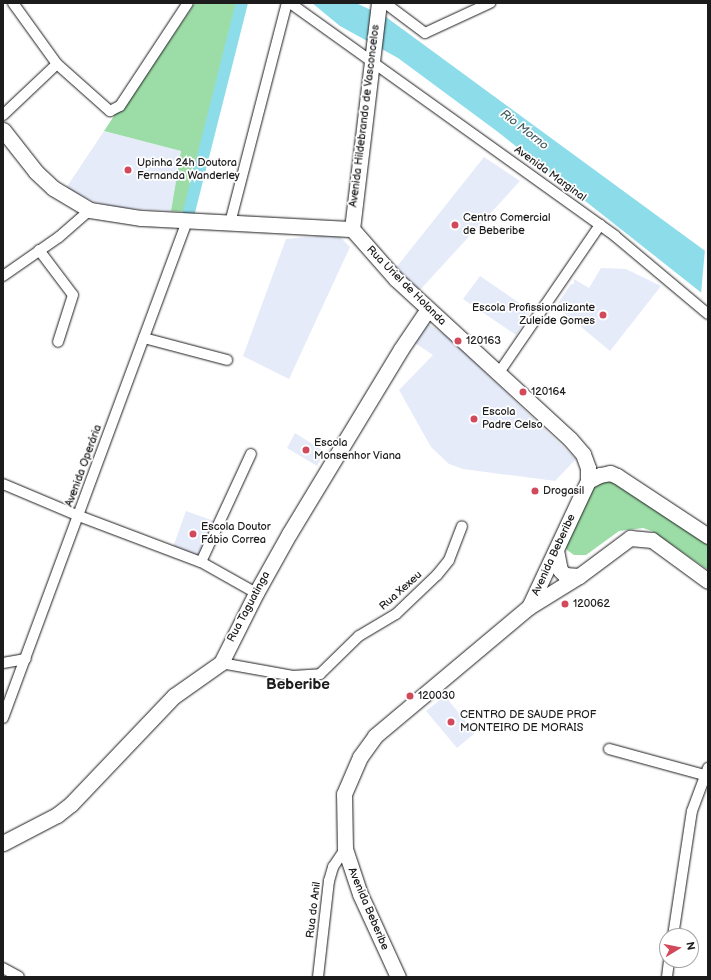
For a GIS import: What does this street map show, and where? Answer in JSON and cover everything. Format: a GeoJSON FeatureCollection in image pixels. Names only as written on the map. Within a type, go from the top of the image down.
{"type":"FeatureCollection","features":[{"type":"Feature","properties":{"kind":"main road","name":"Avenida Hildebrando de Vasconcelos"},"geometry":{"type":"LineString","coordinates":[[352,229],[372,54],[380,5]]}},
{"type":"Feature","properties":{"kind":"main road"},"geometry":{"type":"LineString","coordinates":[[3,130],[36,172],[53,188],[90,210],[142,218],[352,229]]}},
{"type":"Feature","properties":{"kind":"main road","name":"Rua Uriel de Holanda"},"geometry":{"type":"LineString","coordinates":[[352,229],[376,258],[428,309],[579,449],[588,468],[588,481]]}},
{"type":"Feature","properties":{"kind":"main road","name":"Rua Taguatinga"},"geometry":{"type":"LineString","coordinates":[[3,843],[57,815],[71,804],[174,696],[221,663],[256,593],[392,363],[428,309]]}},
{"type":"Feature","properties":{"kind":"main road"},"geometry":{"type":"LineString","coordinates":[[588,481],[600,475],[610,473],[617,476],[708,536]]}},
{"type":"Feature","properties":{"kind":"main road","name":"Avenida Beberibe"},"geometry":{"type":"LineString","coordinates":[[529,607],[588,481]]}},
{"type":"Feature","properties":{"kind":"main road","name":"Avenida Beberibe"},"geometry":{"type":"LineString","coordinates":[[398,977],[360,894],[345,849],[344,794],[360,756],[375,736],[529,607],[579,576],[630,538],[652,540],[708,581]]}},
{"type":"Feature","properties":{"kind":"main road"},"geometry":{"type":"LineString","coordinates":[[556,549],[560,570],[565,574],[579,576]]}},
{"type":"Feature","properties":{"kind":"street"},"geometry":{"type":"LineString","coordinates":[[13,3],[57,64],[107,110],[114,111],[120,106],[188,3]]}},
{"type":"Feature","properties":{"kind":"street"},"geometry":{"type":"LineString","coordinates":[[230,223],[288,3]]}},
{"type":"Feature","properties":{"kind":"street","name":"Avenida Marginal"},"geometry":{"type":"LineString","coordinates":[[288,3],[372,54],[600,225],[708,314]]}},
{"type":"Feature","properties":{"kind":"street"},"geometry":{"type":"LineString","coordinates":[[380,5],[425,33],[490,3]]}},
{"type":"Feature","properties":{"kind":"street"},"geometry":{"type":"LineString","coordinates":[[3,116],[57,64]]}},
{"type":"Feature","properties":{"kind":"street"},"geometry":{"type":"LineString","coordinates":[[3,276],[90,210]]}},
{"type":"Feature","properties":{"kind":"street","name":"Avenida Operária"},"geometry":{"type":"LineString","coordinates":[[3,718],[187,221]]}},
{"type":"Feature","properties":{"kind":"street"},"geometry":{"type":"LineString","coordinates":[[498,374],[600,225]]}},
{"type":"Feature","properties":{"kind":"street"},"geometry":{"type":"LineString","coordinates":[[39,250],[73,295],[58,342]]}},
{"type":"Feature","properties":{"kind":"street"},"geometry":{"type":"LineString","coordinates":[[144,338],[227,360]]}},
{"type":"Feature","properties":{"kind":"street"},"geometry":{"type":"LineString","coordinates":[[201,562],[251,454]]}},
{"type":"Feature","properties":{"kind":"street"},"geometry":{"type":"LineString","coordinates":[[3,484],[79,516],[201,562],[256,593]]}},
{"type":"Feature","properties":{"kind":"street","name":"Rua Xexeu"},"geometry":{"type":"LineString","coordinates":[[221,663],[293,676],[320,674],[359,636],[396,614],[437,575],[449,560],[462,526]]}},
{"type":"Feature","properties":{"kind":"street"},"geometry":{"type":"LineString","coordinates":[[3,663],[26,659]]}},
{"type":"Feature","properties":{"kind":"street"},"geometry":{"type":"LineString","coordinates":[[609,749],[706,771],[692,811],[674,928]]}},
{"type":"Feature","properties":{"kind":"street","name":"Rua do Anil"},"geometry":{"type":"LineString","coordinates":[[318,977],[330,881],[333,867],[345,849]]}},
{"type":"Feature","properties":{"kind":"street"},"geometry":{"type":"LineString","coordinates":[[3,968],[19,977]]}},
{"type":"Feature","properties":{"kind":"shaded area","name":"Upinha 24h Doutora Fernanda Wanderley"},"geometry":{"type":"Polygon","coordinates":[[[104,131],[181,151],[171,211],[122,208],[95,202],[66,188],[104,131]]]}},
{"type":"Feature","properties":{"kind":"shaded area","name":"Centro Comercial de Beberibe"},"geometry":{"type":"Polygon","coordinates":[[[484,157],[520,181],[419,291],[395,269],[484,157]]]}},
{"type":"Feature","properties":{"kind":"shaded area"},"geometry":{"type":"Polygon","coordinates":[[[337,234],[350,247],[289,379],[243,356],[286,239],[337,234]]]}},
{"type":"Feature","properties":{"kind":"shaded area","name":"Escola Profissionalizante Zuleide Gomes"},"geometry":{"type":"Polygon","coordinates":[[[601,268],[626,269],[661,286],[610,351],[556,306],[571,284],[574,284],[574,279],[589,288],[601,268]]]}},
{"type":"Feature","properties":{"kind":"shaded area"},"geometry":{"type":"Polygon","coordinates":[[[480,276],[531,311],[516,335],[463,299],[480,276]]]}},
{"type":"Feature","properties":{"kind":"shaded area","name":"Escola Padre Celso"},"geometry":{"type":"Polygon","coordinates":[[[427,323],[448,337],[576,459],[555,481],[463,469],[449,464],[431,447],[399,390],[433,355],[415,343],[427,323]]]}},
{"type":"Feature","properties":{"kind":"shaded area","name":"Escola Monsenhor Viana"},"geometry":{"type":"Polygon","coordinates":[[[295,433],[325,452],[317,466],[287,448],[295,433]]]}},
{"type":"Feature","properties":{"kind":"shaded area","name":"Escola Doutor Fábio Correa"},"geometry":{"type":"Polygon","coordinates":[[[186,511],[214,521],[199,559],[173,547],[186,511]]]}},
{"type":"Feature","properties":{"kind":"shaded area","name":"CENTRO DE SAUDE PROF MONTEIRO DE MORAIS"},"geometry":{"type":"Polygon","coordinates":[[[445,696],[475,733],[457,748],[426,711],[445,696]]]}},
{"type":"Feature","properties":{"kind":"green space"},"geometry":{"type":"Polygon","coordinates":[[[195,3],[244,3],[191,212],[171,211],[181,151],[104,131],[116,113],[124,108],[195,3]]]}},
{"type":"Feature","properties":{"kind":"green space"},"geometry":{"type":"Polygon","coordinates":[[[612,481],[708,544],[708,570],[652,531],[643,528],[619,531],[586,555],[574,555],[567,550],[565,547],[592,487],[599,483],[612,481]]]}},
{"type":"Feature","properties":{"kind":"water","name":"Rio Morno"},"geometry":{"type":"Polygon","coordinates":[[[312,3],[356,3],[386,17],[708,253],[708,298],[498,132],[398,58],[340,26],[312,3]]]}},
{"type":"Feature","properties":{"kind":"pier"},"geometry":{"type":"Polygon","coordinates":[[[705,249],[708,251],[708,300],[701,294],[705,249]]]}},
{"type":"Feature","properties":{"kind":"waterway"},"geometry":{"type":"LineString","coordinates":[[189,212],[242,3]]}},
{"type":"Feature","properties":{"kind":"place","name":"Upinha 24h Doutora Fernanda Wanderley"},"geometry":{"type":"Point","coordinates":[128,170]}},
{"type":"Feature","properties":{"kind":"place","name":"Centro Comercial de Beberibe"},"geometry":{"type":"Point","coordinates":[455,225]}},
{"type":"Feature","properties":{"kind":"place","name":"Escola Profissionalizante Zuleide Gomes"},"geometry":{"type":"Point","coordinates":[603,315]}},
{"type":"Feature","properties":{"kind":"place","name":"120163"},"geometry":{"type":"Point","coordinates":[458,341]}},
{"type":"Feature","properties":{"kind":"place","name":"120164"},"geometry":{"type":"Point","coordinates":[523,392]}},
{"type":"Feature","properties":{"kind":"place","name":"Escola Padre Celso"},"geometry":{"type":"Point","coordinates":[474,419]}},
{"type":"Feature","properties":{"kind":"place","name":"Escola Monsenhor Viana"},"geometry":{"type":"Point","coordinates":[306,450]}},
{"type":"Feature","properties":{"kind":"place","name":"Drogasil"},"geometry":{"type":"Point","coordinates":[535,491]}},
{"type":"Feature","properties":{"kind":"place","name":"Escola Doutor Fábio Correa"},"geometry":{"type":"Point","coordinates":[193,534]}},
{"type":"Feature","properties":{"kind":"place","name":"120062"},"geometry":{"type":"Point","coordinates":[565,604]}},
{"type":"Feature","properties":{"kind":"place","name":"120030"},"geometry":{"type":"Point","coordinates":[410,696]}},
{"type":"Feature","properties":{"kind":"place","name":"CENTRO DE SAUDE PROF MONTEIRO DE MORAIS"},"geometry":{"type":"Point","coordinates":[451,722]}},
{"type":"Feature","properties":{"kind":"district","name":"Beberibe"},"geometry":{"type":"Point","coordinates":[298,685]}}]}
